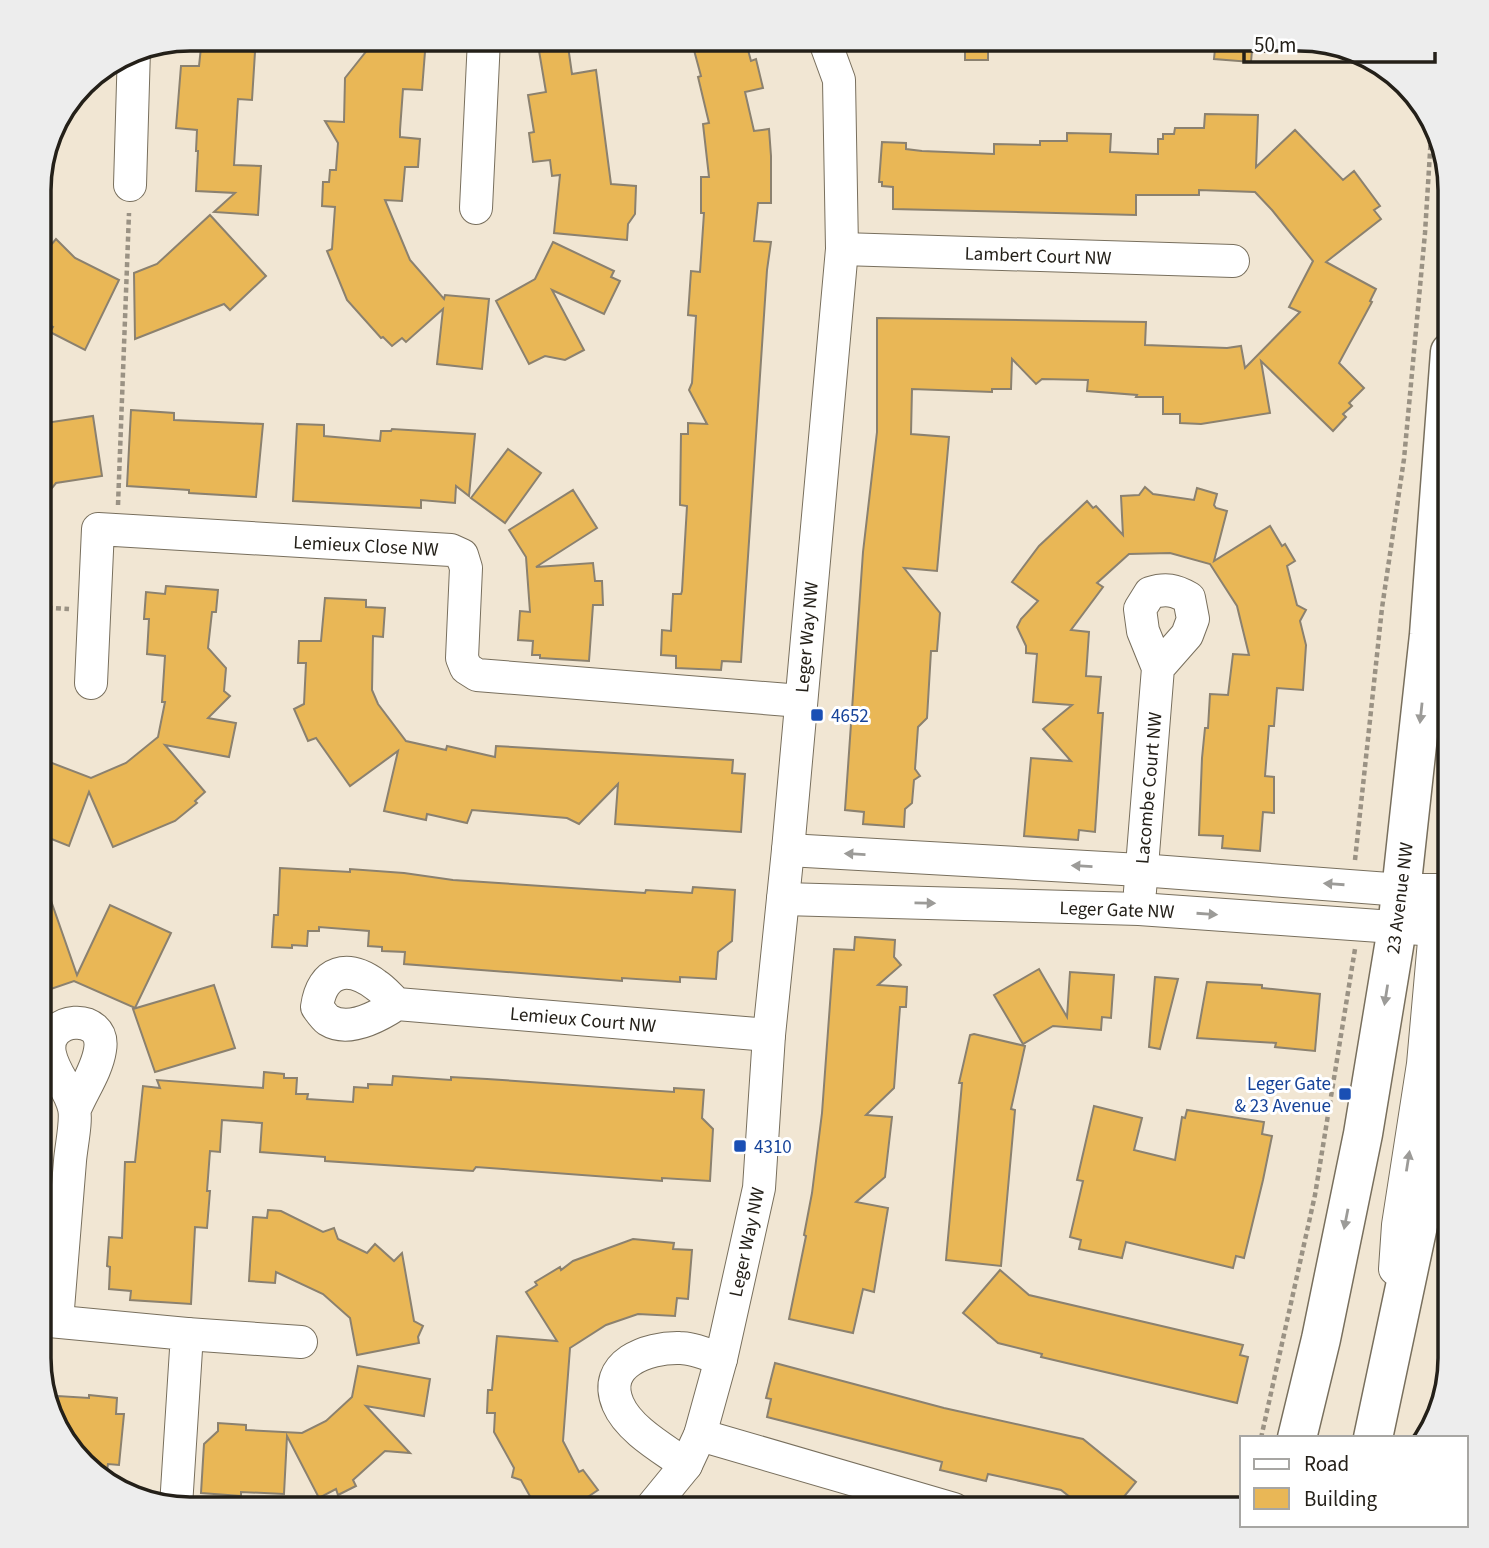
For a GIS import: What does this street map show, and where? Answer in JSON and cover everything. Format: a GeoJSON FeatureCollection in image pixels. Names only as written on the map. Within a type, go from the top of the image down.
{"type":"FeatureCollection","features":[{"type":"Feature","properties":{"kind":"main road","name":"23 Avenue NW"},"geometry":{"type":"LineString","coordinates":[[1297,1436],[1321,1339],[1363,1134],[1397,928],[1429,635],[1438,523]]}},
{"type":"Feature","properties":{"kind":"main road"},"geometry":{"type":"LineString","coordinates":[[1373,1436],[1438,1127]]}},
{"type":"Feature","properties":{"kind":"street"},"geometry":{"type":"LineString","coordinates":[[476,208],[483,51]]}},
{"type":"Feature","properties":{"kind":"street","name":"Leger Way NW"},"geometry":{"type":"LineString","coordinates":[[660,1497],[686,1465],[700,1434],[721,1359],[759,1188],[769,1034],[842,249],[839,80],[828,51]]}},
{"type":"Feature","properties":{"kind":"street"},"geometry":{"type":"LineString","coordinates":[[130,185],[134,62]]}},
{"type":"Feature","properties":{"kind":"street","name":"Lambert Court NW"},"geometry":{"type":"LineString","coordinates":[[842,249],[1233,261]]}},
{"type":"Feature","properties":{"kind":"street"},"geometry":{"type":"LineString","coordinates":[[92,683],[99,529],[117,530]]}},
{"type":"Feature","properties":{"kind":"street","name":"Lemieux Close NW"},"geometry":{"type":"LineString","coordinates":[[117,530],[451,550],[462,555],[466,568],[462,658],[466,668],[477,674],[800,701]]}},
{"type":"Feature","properties":{"kind":"street","name":"Lacombe Court NW"},"geometry":{"type":"LineString","coordinates":[[1139,909],[1158,668]]}},
{"type":"Feature","properties":{"kind":"street","name":"Leger Gate NW"},"geometry":{"type":"LineString","coordinates":[[788,850],[1140,870],[1402,890],[1438,890]]}},
{"type":"Feature","properties":{"kind":"street"},"geometry":{"type":"LineString","coordinates":[[1402,890],[1438,925]]}},
{"type":"Feature","properties":{"kind":"street","name":"Leger Gate NW"},"geometry":{"type":"LineString","coordinates":[[783,899],[1139,909],[1438,930]]}},
{"type":"Feature","properties":{"kind":"street"},"geometry":{"type":"LineString","coordinates":[[1387,1376],[1398,1225],[1438,964]]}},
{"type":"Feature","properties":{"kind":"street","name":"Lemieux Court NW"},"geometry":{"type":"LineString","coordinates":[[397,1004],[769,1034]]}},
{"type":"Feature","properties":{"kind":"street"},"geometry":{"type":"LineString","coordinates":[[51,1297],[75,1109]]}},
{"type":"Feature","properties":{"kind":"street"},"geometry":{"type":"LineString","coordinates":[[51,1321],[301,1342]]}},
{"type":"Feature","properties":{"kind":"street"},"geometry":{"type":"LineString","coordinates":[[177,1496],[187,1334]]}},
{"type":"Feature","properties":{"kind":"street"},"geometry":{"type":"LineString","coordinates":[[686,1465],[640,1432],[618,1406],[614,1386],[617,1372],[631,1359],[655,1351],[681,1347],[721,1359]]}},
{"type":"Feature","properties":{"kind":"street"},"geometry":{"type":"LineString","coordinates":[[700,1434],[911,1497]]}},
{"type":"Feature","properties":{"kind":"path"},"geometry":{"type":"LineString","coordinates":[[1355,886],[1355,851],[1382,608],[1404,459],[1431,144]]}},
{"type":"Feature","properties":{"kind":"path"},"geometry":{"type":"LineString","coordinates":[[117,530],[130,185]]}},
{"type":"Feature","properties":{"kind":"path"},"geometry":{"type":"LineString","coordinates":[[1261,1436],[1315,1195],[1355,958],[1355,924]]}},
{"type":"Feature","properties":{"kind":"building"},"geometry":{"type":"Polygon","coordinates":[[[201,51],[255,52],[252,100],[238,99],[234,165],[261,166],[258,215],[214,212],[235,193],[196,191],[197,130],[176,128],[181,66],[199,66],[201,51]]]}},
{"type":"Feature","properties":{"kind":"building"},"geometry":{"type":"Polygon","coordinates":[[[366,51],[425,51],[422,90],[403,89],[400,130],[400,137],[420,139],[418,167],[405,167],[402,201],[385,200],[410,260],[444,299],[445,295],[489,299],[482,369],[437,364],[443,309],[406,342],[402,338],[392,346],[381,338],[347,300],[327,251],[332,249],[335,207],[322,206],[323,182],[329,182],[330,170],[336,170],[338,143],[325,121],[344,122],[345,78],[366,51]]]}},
{"type":"Feature","properties":{"kind":"building"},"geometry":{"type":"Polygon","coordinates":[[[539,51],[569,51],[572,74],[596,70],[611,184],[636,186],[635,214],[628,224],[627,240],[554,233],[560,175],[552,176],[550,160],[533,162],[529,133],[534,132],[528,95],[546,92],[539,51]]]}},
{"type":"Feature","properties":{"kind":"building"},"geometry":{"type":"Polygon","coordinates":[[[694,51],[748,51],[751,61],[756,59],[763,88],[745,92],[754,131],[769,129],[771,156],[771,203],[758,203],[754,241],[771,242],[741,662],[722,661],[721,670],[676,668],[676,656],[661,655],[662,630],[671,631],[673,594],[681,594],[682,591],[687,506],[680,505],[681,434],[688,434],[688,423],[707,424],[689,390],[692,383],[696,316],[688,315],[691,271],[700,272],[704,213],[701,213],[701,177],[709,177],[703,124],[709,123],[698,77],[701,76],[694,51]]]}},
{"type":"Feature","properties":{"kind":"building"},"geometry":{"type":"Polygon","coordinates":[[[965,51],[988,51],[988,60],[965,60],[965,51]]]}},
{"type":"Feature","properties":{"kind":"building"},"geometry":{"type":"Polygon","coordinates":[[[1215,51],[1252,51],[1251,62],[1214,59],[1215,51]]]}},
{"type":"Feature","properties":{"kind":"building"},"geometry":{"type":"Polygon","coordinates":[[[1205,114],[1258,115],[1256,167],[1295,130],[1343,180],[1354,171],[1380,206],[1374,210],[1381,219],[1326,262],[1376,289],[1370,301],[1372,302],[1339,363],[1364,388],[1349,403],[1352,406],[1343,414],[1346,417],[1333,431],[1261,361],[1270,413],[1201,424],[1180,423],[1180,414],[1163,414],[1163,397],[1136,397],[1137,395],[1087,391],[1088,380],[1042,379],[1036,384],[1012,359],[1011,389],[992,389],[992,392],[912,389],[911,434],[949,437],[937,571],[904,568],[940,613],[937,651],[931,651],[927,718],[918,727],[915,769],[920,776],[914,780],[912,803],[905,809],[904,827],[863,824],[864,812],[845,810],[863,552],[877,432],[877,318],[1146,322],[1145,345],[1227,348],[1241,346],[1245,368],[1300,312],[1289,307],[1313,261],[1255,192],[1199,190],[1199,195],[1136,195],[1136,215],[893,209],[893,187],[882,186],[882,182],[879,182],[882,142],[906,143],[906,149],[922,151],[994,154],[994,144],[1040,145],[1040,141],[1067,141],[1067,133],[1111,134],[1110,152],[1158,154],[1158,139],[1163,139],[1163,134],[1174,134],[1175,128],[1204,128],[1205,114]]]}},
{"type":"Feature","properties":{"kind":"building"},"geometry":{"type":"Polygon","coordinates":[[[210,215],[266,276],[230,310],[224,304],[135,339],[134,273],[157,264],[210,215]]]}},
{"type":"Feature","properties":{"kind":"building"},"geometry":{"type":"Polygon","coordinates":[[[56,239],[75,258],[119,280],[85,350],[51,333],[51,245],[56,239]]]}},
{"type":"Feature","properties":{"kind":"building"},"geometry":{"type":"Polygon","coordinates":[[[553,242],[614,271],[611,277],[620,281],[604,314],[552,290],[584,350],[565,360],[545,356],[529,364],[496,301],[535,279],[553,242]]]}},
{"type":"Feature","properties":{"kind":"building"},"geometry":{"type":"Polygon","coordinates":[[[131,410],[174,413],[174,420],[263,424],[256,497],[127,486],[131,410]]]}},
{"type":"Feature","properties":{"kind":"building"},"geometry":{"type":"Polygon","coordinates":[[[93,416],[102,476],[56,483],[51,489],[51,422],[93,416]]]}},
{"type":"Feature","properties":{"kind":"building"},"geometry":{"type":"Polygon","coordinates":[[[297,424],[324,425],[324,436],[380,441],[381,431],[392,429],[475,434],[469,496],[456,486],[455,503],[421,500],[421,508],[293,501],[297,424]]]}},
{"type":"Feature","properties":{"kind":"building"},"geometry":{"type":"Polygon","coordinates":[[[508,449],[541,473],[505,523],[471,498],[508,449]]]}},
{"type":"Feature","properties":{"kind":"building"},"geometry":{"type":"Polygon","coordinates":[[[1145,487],[1153,494],[1194,500],[1197,488],[1217,494],[1214,505],[1227,511],[1214,561],[1270,526],[1295,561],[1287,566],[1297,605],[1306,610],[1300,621],[1306,645],[1303,690],[1277,688],[1274,726],[1269,726],[1265,776],[1274,777],[1274,813],[1263,812],[1260,851],[1222,848],[1223,836],[1199,835],[1202,758],[1205,728],[1208,728],[1210,694],[1228,695],[1233,654],[1249,655],[1237,606],[1210,564],[1170,553],[1129,554],[1097,583],[1103,587],[1071,630],[1089,632],[1086,676],[1101,677],[1098,713],[1103,713],[1095,832],[1079,830],[1078,840],[1024,836],[1031,758],[1071,761],[1043,729],[1072,705],[1033,702],[1037,654],[1026,653],[1026,646],[1017,627],[1038,601],[1012,582],[1039,546],[1087,501],[1093,508],[1096,506],[1123,535],[1121,496],[1139,495],[1145,487]]]}},
{"type":"Feature","properties":{"kind":"building"},"geometry":{"type":"Polygon","coordinates":[[[573,490],[597,528],[536,567],[593,563],[595,581],[602,581],[603,605],[593,605],[589,661],[540,658],[540,655],[532,655],[533,641],[518,640],[520,611],[530,612],[526,557],[509,530],[573,490]]]}},
{"type":"Feature","properties":{"kind":"building"},"geometry":{"type":"Polygon","coordinates":[[[166,586],[218,590],[216,612],[212,612],[208,648],[226,668],[224,691],[230,696],[208,718],[236,723],[229,757],[165,745],[205,792],[195,801],[197,803],[175,821],[113,847],[89,792],[69,846],[51,839],[51,763],[91,778],[126,763],[158,737],[165,702],[162,702],[165,656],[147,654],[149,619],[144,619],[146,592],[165,594],[166,586]]]}},
{"type":"Feature","properties":{"kind":"building"},"geometry":{"type":"Polygon","coordinates":[[[325,598],[366,600],[366,607],[385,608],[383,637],[373,636],[372,690],[378,704],[406,741],[446,750],[447,746],[495,757],[496,746],[733,760],[732,773],[745,774],[741,832],[615,824],[618,784],[579,824],[567,818],[472,810],[467,823],[427,814],[426,820],[384,811],[398,751],[350,786],[316,738],[308,741],[294,709],[304,704],[306,663],[298,663],[299,641],[321,641],[325,598]]]}},
{"type":"Feature","properties":{"kind":"building"},"geometry":{"type":"Polygon","coordinates":[[[280,868],[350,872],[350,869],[453,880],[645,893],[646,890],[692,893],[693,887],[735,890],[732,941],[718,952],[716,979],[680,977],[680,982],[622,978],[622,981],[404,964],[405,952],[382,951],[382,947],[368,946],[369,931],[319,927],[319,931],[308,931],[307,946],[272,947],[274,915],[278,915],[280,868]]]}},
{"type":"Feature","properties":{"kind":"building"},"geometry":{"type":"Polygon","coordinates":[[[51,901],[77,975],[110,905],[171,933],[135,1008],[74,981],[51,989],[51,901]]]}},
{"type":"Feature","properties":{"kind":"building"},"geometry":{"type":"Polygon","coordinates":[[[855,937],[895,940],[894,957],[901,965],[878,985],[907,987],[906,1007],[900,1007],[894,1088],[866,1115],[892,1117],[885,1177],[856,1202],[888,1208],[874,1292],[863,1289],[853,1333],[789,1319],[806,1236],[804,1235],[822,1113],[834,949],[854,950],[855,937]]]}},
{"type":"Feature","properties":{"kind":"building"},"geometry":{"type":"Polygon","coordinates":[[[1039,969],[1067,1017],[1070,972],[1114,975],[1111,1018],[1102,1017],[1101,1030],[1053,1026],[1023,1044],[994,995],[1039,969]]]}},
{"type":"Feature","properties":{"kind":"building"},"geometry":{"type":"Polygon","coordinates":[[[1155,977],[1178,979],[1160,1049],[1149,1047],[1155,977]]]}},
{"type":"Feature","properties":{"kind":"building"},"geometry":{"type":"Polygon","coordinates":[[[1207,982],[1262,985],[1262,988],[1320,994],[1315,1051],[1275,1047],[1276,1043],[1197,1038],[1207,982]]]}},
{"type":"Feature","properties":{"kind":"building"},"geometry":{"type":"Polygon","coordinates":[[[214,985],[235,1048],[155,1072],[133,1009],[214,985]]]}},
{"type":"Feature","properties":{"kind":"building"},"geometry":{"type":"Polygon","coordinates":[[[970,1035],[1025,1046],[1011,1109],[1015,1110],[1001,1266],[946,1260],[962,1083],[959,1083],[970,1035]]]}},
{"type":"Feature","properties":{"kind":"building"},"geometry":{"type":"Polygon","coordinates":[[[264,1072],[284,1074],[284,1078],[297,1078],[296,1094],[308,1094],[307,1099],[353,1102],[354,1087],[368,1088],[368,1084],[392,1085],[393,1076],[451,1080],[451,1077],[487,1079],[674,1092],[674,1088],[704,1090],[702,1118],[713,1129],[710,1181],[662,1178],[662,1181],[476,1167],[473,1171],[325,1161],[325,1157],[260,1152],[262,1123],[222,1120],[220,1152],[210,1151],[207,1228],[195,1227],[191,1304],[130,1300],[131,1291],[109,1289],[109,1237],[122,1238],[125,1162],[135,1162],[143,1086],[160,1088],[157,1080],[263,1088],[264,1072]]]}},
{"type":"Feature","properties":{"kind":"building"},"geometry":{"type":"Polygon","coordinates":[[[1094,1106],[1142,1118],[1134,1150],[1175,1160],[1182,1117],[1185,1118],[1187,1110],[1264,1122],[1262,1134],[1272,1136],[1244,1258],[1236,1256],[1233,1268],[1126,1242],[1122,1258],[1079,1249],[1081,1240],[1070,1237],[1083,1181],[1077,1180],[1094,1106]]]}},
{"type":"Feature","properties":{"kind":"building"},"geometry":{"type":"Polygon","coordinates":[[[268,1210],[281,1211],[323,1232],[334,1228],[338,1239],[367,1253],[375,1244],[394,1261],[402,1253],[414,1321],[423,1326],[418,1337],[419,1343],[357,1355],[350,1318],[323,1294],[276,1272],[275,1283],[249,1281],[253,1217],[267,1218],[268,1210]]]}},
{"type":"Feature","properties":{"kind":"building"},"geometry":{"type":"Polygon","coordinates":[[[633,1239],[674,1243],[673,1249],[692,1250],[688,1299],[677,1298],[675,1316],[638,1314],[606,1325],[570,1348],[563,1441],[579,1472],[583,1470],[598,1490],[588,1497],[530,1497],[521,1480],[512,1477],[514,1468],[494,1432],[495,1413],[487,1413],[497,1336],[557,1341],[526,1292],[537,1285],[535,1282],[573,1261],[633,1239]]]}},
{"type":"Feature","properties":{"kind":"building"},"geometry":{"type":"Polygon","coordinates":[[[1000,1270],[1029,1295],[1243,1345],[1240,1355],[1248,1357],[1237,1403],[1041,1357],[1042,1354],[998,1343],[963,1313],[1000,1270]]]}},
{"type":"Feature","properties":{"kind":"building"},"geometry":{"type":"Polygon","coordinates":[[[775,1363],[944,1408],[1083,1439],[1136,1482],[1124,1497],[1070,1497],[1061,1490],[988,1474],[986,1481],[940,1470],[942,1462],[767,1417],[771,1399],[766,1398],[775,1363]]]}},
{"type":"Feature","properties":{"kind":"building"},"geometry":{"type":"Polygon","coordinates":[[[358,1366],[430,1379],[424,1416],[366,1406],[410,1453],[385,1451],[353,1480],[356,1486],[338,1495],[336,1489],[318,1497],[287,1436],[284,1494],[241,1492],[241,1496],[201,1493],[204,1444],[218,1431],[218,1423],[246,1425],[246,1430],[302,1433],[326,1421],[352,1397],[358,1366]]]}},
{"type":"Feature","properties":{"kind":"building"},"geometry":{"type":"Polygon","coordinates":[[[89,1395],[117,1398],[116,1414],[124,1414],[119,1465],[108,1464],[107,1470],[74,1436],[57,1401],[58,1396],[89,1398],[89,1395]]]}},
{"type":"Feature","properties":{"kind":"place","name":"4652"},"geometry":{"type":"Point","coordinates":[817,715]}},
{"type":"Feature","properties":{"kind":"place","name":"Leger Gate & 23 Avenue"},"geometry":{"type":"Point","coordinates":[1345,1094]}},
{"type":"Feature","properties":{"kind":"place","name":"4310"},"geometry":{"type":"Point","coordinates":[740,1146]}}]}
